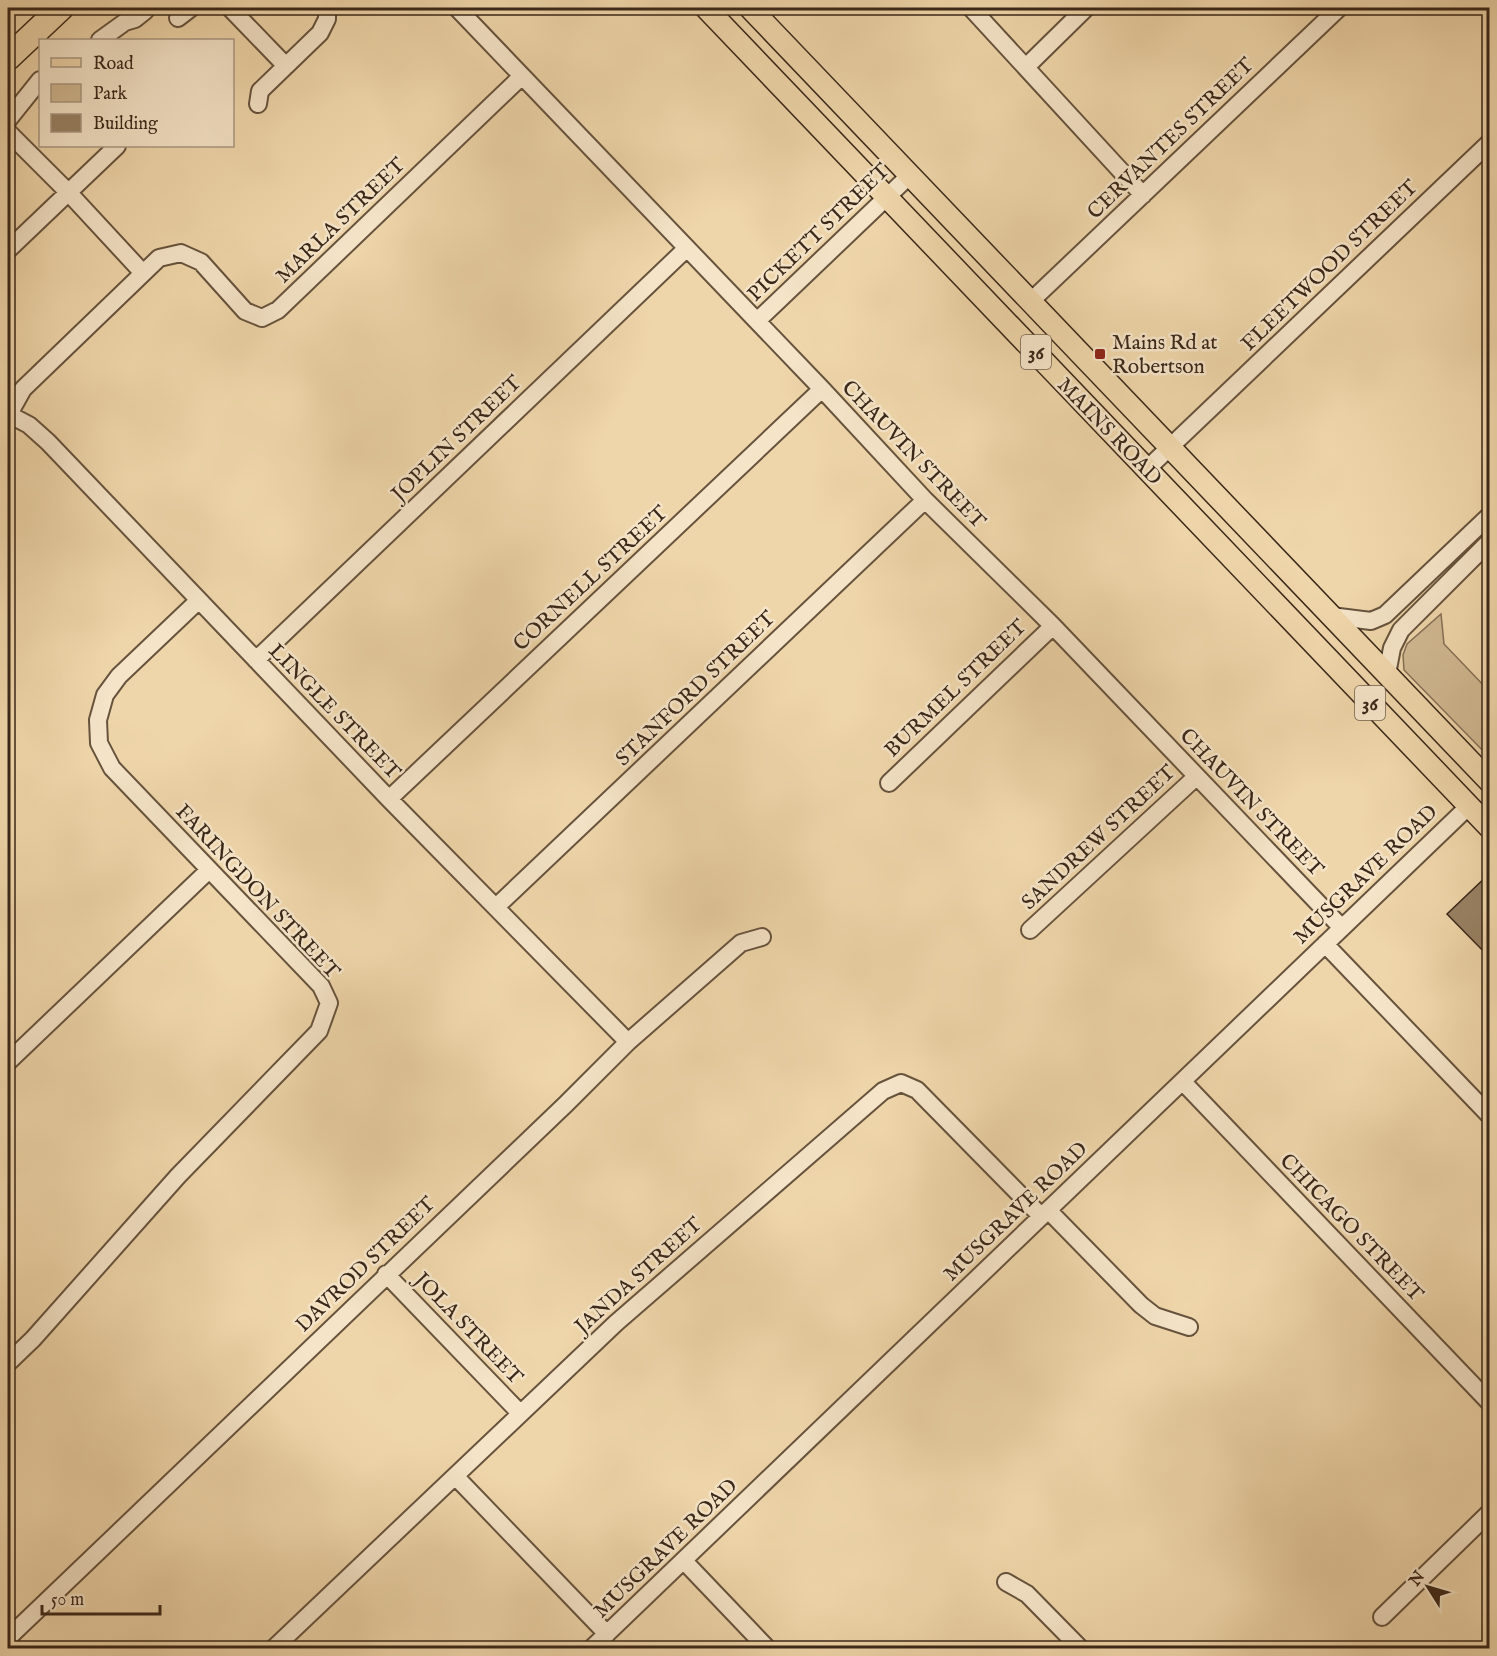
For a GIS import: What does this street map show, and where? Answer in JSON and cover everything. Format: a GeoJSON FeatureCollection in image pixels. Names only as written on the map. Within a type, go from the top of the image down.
{"type":"FeatureCollection","features":[{"type":"Feature","properties":{"kind":"highway"},"geometry":{"type":"LineString","coordinates":[[8,58],[61,8]]}},
{"type":"Feature","properties":{"kind":"main road","name":"MAINS ROAD"},"geometry":{"type":"LineString","coordinates":[[706,8],[1490,828]]}},
{"type":"Feature","properties":{"kind":"main road","name":"MAINS ROAD"},"geometry":{"type":"LineString","coordinates":[[750,8],[1490,782]]}},
{"type":"Feature","properties":{"kind":"street"},"geometry":{"type":"LineString","coordinates":[[230,8],[286,66]]}},
{"type":"Feature","properties":{"kind":"street"},"geometry":{"type":"LineString","coordinates":[[258,104],[260,91],[320,33],[327,19],[327,8]]}},
{"type":"Feature","properties":{"kind":"street","name":"CHAUVIN STREET"},"geometry":{"type":"LineString","coordinates":[[457,8],[822,389],[925,500],[1053,626],[1342,928]]}},
{"type":"Feature","properties":{"kind":"street"},"geometry":{"type":"LineString","coordinates":[[971,8],[1143,195]]}},
{"type":"Feature","properties":{"kind":"street"},"geometry":{"type":"LineString","coordinates":[[1026,67],[1086,8]]}},
{"type":"Feature","properties":{"kind":"street","name":"CERVANTES STREET"},"geometry":{"type":"LineString","coordinates":[[1031,301],[1340,8]]}},
{"type":"Feature","properties":{"kind":"street"},"geometry":{"type":"LineString","coordinates":[[101,39],[145,11]]}},
{"type":"Feature","properties":{"kind":"street","name":"MARLA STREET"},"geometry":{"type":"LineString","coordinates":[[143,273],[159,258],[181,253],[201,262],[245,311],[262,318],[278,310],[522,76]]}},
{"type":"Feature","properties":{"kind":"street"},"geometry":{"type":"LineString","coordinates":[[8,120],[39,81]]}},
{"type":"Feature","properties":{"kind":"street"},"geometry":{"type":"LineString","coordinates":[[8,132],[68,192],[143,273],[23,389],[8,414]]}},
{"type":"Feature","properties":{"kind":"street","name":"FLEETWOOD STREET"},"geometry":{"type":"LineString","coordinates":[[1147,469],[1490,142]]}},
{"type":"Feature","properties":{"kind":"street"},"geometry":{"type":"LineString","coordinates":[[8,250],[116,147]]}},
{"type":"Feature","properties":{"kind":"street","name":"PICKETT STREET"},"geometry":{"type":"LineString","coordinates":[[757,321],[910,175]]}},
{"type":"Feature","properties":{"kind":"street","name":"JOPLIN STREET"},"geometry":{"type":"LineString","coordinates":[[256,660],[687,248]]}},
{"type":"Feature","properties":{"kind":"street","name":"CORNELL STREET"},"geometry":{"type":"LineString","coordinates":[[389,799],[822,389]]}},
{"type":"Feature","properties":{"kind":"street","name":"LINGLE STREET"},"geometry":{"type":"LineString","coordinates":[[8,414],[29,425],[48,442],[389,799],[628,1042]]}},
{"type":"Feature","properties":{"kind":"street","name":"STANFORD STREET"},"geometry":{"type":"LineString","coordinates":[[496,908],[925,500]]}},
{"type":"Feature","properties":{"kind":"street"},"geometry":{"type":"LineString","coordinates":[[1331,616],[1371,621],[1385,615],[1490,514]]}},
{"type":"Feature","properties":{"kind":"street"},"geometry":{"type":"LineString","coordinates":[[1387,674],[1392,648],[1401,630],[1490,541]]}},
{"type":"Feature","properties":{"kind":"street","name":"FARINGDON STREET"},"geometry":{"type":"LineString","coordinates":[[8,1363],[33,1339],[178,1176],[318,1030],[329,1003],[321,986],[112,768],[99,743],[98,720],[105,695],[119,676],[199,600]]}},
{"type":"Feature","properties":{"kind":"street","name":"BURMEL STREET"},"geometry":{"type":"LineString","coordinates":[[890,783],[1053,626]]}},
{"type":"Feature","properties":{"kind":"street","name":"SANDREW STREET"},"geometry":{"type":"LineString","coordinates":[[1030,930],[1196,777]]}},
{"type":"Feature","properties":{"kind":"street","name":"MUSGRAVE ROAD"},"geometry":{"type":"LineString","coordinates":[[592,1648],[1469,806]]}},
{"type":"Feature","properties":{"kind":"street"},"geometry":{"type":"LineString","coordinates":[[8,1062],[209,870]]}},
{"type":"Feature","properties":{"kind":"street","name":"DAVROD STREET"},"geometry":{"type":"LineString","coordinates":[[9,1632],[566,1104],[628,1042],[741,943],[762,937]]}},
{"type":"Feature","properties":{"kind":"street"},"geometry":{"type":"LineString","coordinates":[[1325,944],[1490,1116]]}},
{"type":"Feature","properties":{"kind":"street","name":"CHICAGO STREET"},"geometry":{"type":"LineString","coordinates":[[1183,1082],[1490,1403]]}},
{"type":"Feature","properties":{"kind":"street","name":"JANDA STREET"},"geometry":{"type":"LineString","coordinates":[[274,1648],[456,1478],[520,1413],[616,1323],[883,1090],[901,1083],[917,1090],[1141,1305],[1155,1316],[1189,1327]]}},
{"type":"Feature","properties":{"kind":"street","name":"JOLA STREET"},"geometry":{"type":"LineString","coordinates":[[386,1274],[520,1413]]}},
{"type":"Feature","properties":{"kind":"street"},"geometry":{"type":"LineString","coordinates":[[456,1478],[607,1634]]}},
{"type":"Feature","properties":{"kind":"street"},"geometry":{"type":"LineString","coordinates":[[1382,1617],[1490,1512]]}},
{"type":"Feature","properties":{"kind":"street"},"geometry":{"type":"LineString","coordinates":[[684,1560],[767,1648]]}},
{"type":"Feature","properties":{"kind":"street"},"geometry":{"type":"LineString","coordinates":[[1006,1582],[1027,1594],[1080,1648]]}},
{"type":"Feature","properties":{"kind":"green space"},"geometry":{"type":"Polygon","coordinates":[[[1441,614],[1444,644],[1489,691],[1489,757],[1404,670],[1403,655],[1407,644],[1441,614]]]}},
{"type":"Feature","properties":{"kind":"building"},"geometry":{"type":"Polygon","coordinates":[[[1490,873],[1490,910],[1483,915],[1490,922],[1490,958],[1447,914],[1490,873]]]}},
{"type":"Feature","properties":{"kind":"place","name":"Mains Rd at Robertson"},"geometry":{"type":"Point","coordinates":[1100,354]}}]}
